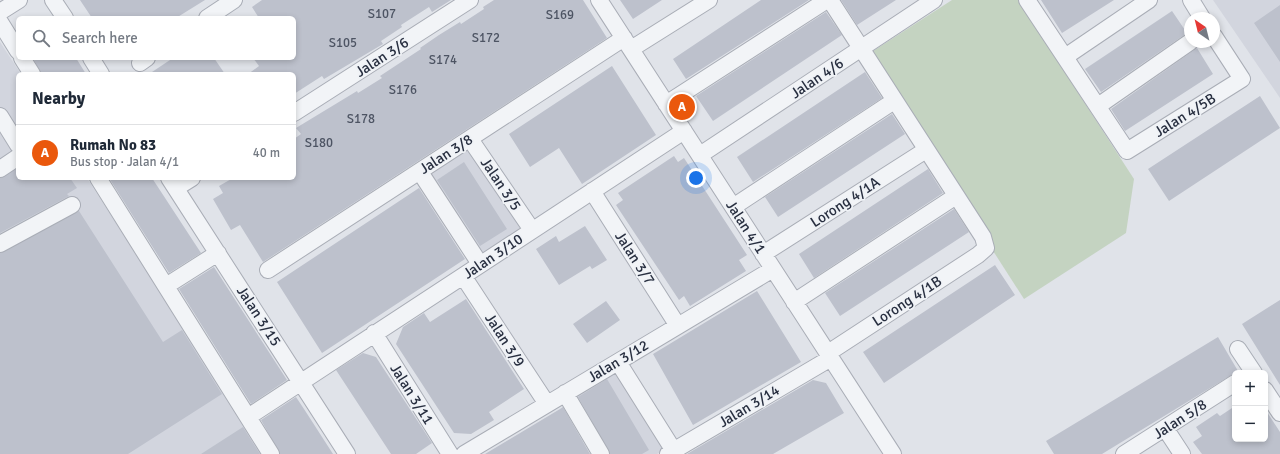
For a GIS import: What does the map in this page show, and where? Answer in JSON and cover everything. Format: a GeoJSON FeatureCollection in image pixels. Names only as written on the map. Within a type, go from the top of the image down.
{"type":"FeatureCollection","features":[{"type":"Feature","properties":{"kind":"street"},"geometry":{"type":"LineString","coordinates":[[0,12],[19,0]]}},
{"type":"Feature","properties":{"kind":"street"},"geometry":{"type":"LineString","coordinates":[[54,0],[64,16]]}},
{"type":"Feature","properties":{"kind":"street"},"geometry":{"type":"LineString","coordinates":[[210,16],[234,0]]}},
{"type":"Feature","properties":{"kind":"street","name":"Jalan 3/6"},"geometry":{"type":"LineString","coordinates":[[296,112],[470,0]]}},
{"type":"Feature","properties":{"kind":"street","name":"Jalan 4/1"},"geometry":{"type":"LineString","coordinates":[[600,0],[893,454]]}},
{"type":"Feature","properties":{"kind":"street","name":"Jalan 3/8"},"geometry":{"type":"LineString","coordinates":[[268,270],[470,139],[628,44],[708,0]]}},
{"type":"Feature","properties":{"kind":"street"},"geometry":{"type":"LineString","coordinates":[[666,104],[827,0]]}},
{"type":"Feature","properties":{"kind":"street"},"geometry":{"type":"LineString","coordinates":[[794,302],[956,196],[830,0]]}},
{"type":"Feature","properties":{"kind":"street","name":"Jalan 4/6"},"geometry":{"type":"LineString","coordinates":[[700,155],[934,0]]}},
{"type":"Feature","properties":{"kind":"street"},"geometry":{"type":"LineString","coordinates":[[1065,57],[1149,0]]}},
{"type":"Feature","properties":{"kind":"street"},"geometry":{"type":"LineString","coordinates":[[1191,0],[1198,12]]}},
{"type":"Feature","properties":{"kind":"street"},"geometry":{"type":"LineString","coordinates":[[1033,2],[1065,57],[1098,106],[1184,46]]}},
{"type":"Feature","properties":{"kind":"street"},"geometry":{"type":"LineString","coordinates":[[0,22],[16,48]]}},
{"type":"Feature","properties":{"kind":"street","name":"Jalan 4/5B"},"geometry":{"type":"LineString","coordinates":[[1098,106],[1127,151],[1242,79],[1220,45]]}},
{"type":"Feature","properties":{"kind":"street"},"geometry":{"type":"LineString","coordinates":[[23,60],[31,72]]}},
{"type":"Feature","properties":{"kind":"street"},"geometry":{"type":"LineString","coordinates":[[92,60],[100,72]]}},
{"type":"Feature","properties":{"kind":"street"},"geometry":{"type":"LineString","coordinates":[[733,207],[894,100]]}},
{"type":"Feature","properties":{"kind":"street"},"geometry":{"type":"LineString","coordinates":[[0,116],[16,142]]}},
{"type":"Feature","properties":{"kind":"street","name":"Jalan 3/10"},"geometry":{"type":"LineString","coordinates":[[248,417],[684,131]]}},
{"type":"Feature","properties":{"kind":"street","name":"Jalan 3/5"},"geometry":{"type":"LineString","coordinates":[[470,139],[532,230]]}},
{"type":"Feature","properties":{"kind":"street","name":"Lorong 4/1A"},"geometry":{"type":"LineString","coordinates":[[763,254],[926,150]]}},
{"type":"Feature","properties":{"kind":"street"},"geometry":{"type":"LineString","coordinates":[[0,169],[16,159]]}},
{"type":"Feature","properties":{"kind":"street"},"geometry":{"type":"LineString","coordinates":[[420,172],[480,264]]}},
{"type":"Feature","properties":{"kind":"street"},"geometry":{"type":"LineString","coordinates":[[99,180],[271,454]]}},
{"type":"Feature","properties":{"kind":"street"},"geometry":{"type":"LineString","coordinates":[[173,183],[184,180]]}},
{"type":"Feature","properties":{"kind":"street","name":"Jalan 3/15"},"geometry":{"type":"LineString","coordinates":[[173,183],[347,454]]}},
{"type":"Feature","properties":{"kind":"street","name":"Jalan 3/7"},"geometry":{"type":"LineString","coordinates":[[592,191],[678,326]]}},
{"type":"Feature","properties":{"kind":"street","name":"Lorong 4/1B"},"geometry":{"type":"LineString","coordinates":[[829,356],[978,256],[986,248],[983,237],[956,196]]}},
{"type":"Feature","properties":{"kind":"street"},"geometry":{"type":"LineString","coordinates":[[0,244],[72,205]]}},
{"type":"Feature","properties":{"kind":"street"},"geometry":{"type":"LineString","coordinates":[[166,286],[218,253]]}},
{"type":"Feature","properties":{"kind":"street","name":"Jalan 3/12"},"geometry":{"type":"LineString","coordinates":[[464,454],[773,269]]}},
{"type":"Feature","properties":{"kind":"street","name":"Jalan 3/9"},"geometry":{"type":"LineString","coordinates":[[463,276],[547,404]]}},
{"type":"Feature","properties":{"kind":"street","name":"Jalan 3/11"},"geometry":{"type":"LineString","coordinates":[[374,333],[450,454]]}},
{"type":"Feature","properties":{"kind":"street"},"geometry":{"type":"LineString","coordinates":[[1238,349],[1251,370]]}},
{"type":"Feature","properties":{"kind":"street","name":"Jalan 3/14"},"geometry":{"type":"LineString","coordinates":[[671,452],[829,356]]}},
{"type":"Feature","properties":{"kind":"street"},"geometry":{"type":"LineString","coordinates":[[618,362],[671,452]]}},
{"type":"Feature","properties":{"kind":"street","name":"Jalan 5/8"},"geometry":{"type":"LineString","coordinates":[[1124,454],[1232,385]]}},
{"type":"Feature","properties":{"kind":"street"},"geometry":{"type":"LineString","coordinates":[[565,393],[602,454]]}},
{"type":"Feature","properties":{"kind":"street"},"geometry":{"type":"LineString","coordinates":[[1268,395],[1280,413]]}},
{"type":"Feature","properties":{"kind":"street"},"geometry":{"type":"LineString","coordinates":[[1165,428],[1182,454]]}},
{"type":"Feature","properties":{"kind":"shaded area"},"geometry":{"type":"Polygon","coordinates":[[[1213,0],[1280,0],[1280,98],[1213,0]]]}},
{"type":"Feature","properties":{"kind":"shaded area"},"geometry":{"type":"Polygon","coordinates":[[[0,42],[20,72],[16,72],[16,180],[88,180],[264,454],[0,454],[0,42]]]}},
{"type":"Feature","properties":{"kind":"shaded area"},"geometry":{"type":"Polygon","coordinates":[[[468,146],[525,228],[481,257],[426,173],[468,146]]]}},
{"type":"Feature","properties":{"kind":"shaded area"},"geometry":{"type":"Polygon","coordinates":[[[617,368],[667,448],[657,454],[605,454],[570,396],[617,368]]]}},
{"type":"Feature","properties":{"kind":"green space"},"geometry":{"type":"Polygon","coordinates":[[[952,0],[1018,0],[1134,179],[1126,233],[1024,299],[867,55],[952,0]]]}},
{"type":"Feature","properties":{"kind":"building"},"geometry":{"type":"Polygon","coordinates":[[[80,0],[205,0],[179,16],[91,16],[80,0]]]}},
{"type":"Feature","properties":{"kind":"building"},"geometry":{"type":"Polygon","coordinates":[[[262,0],[451,0],[432,12],[429,7],[401,25],[402,27],[381,41],[383,44],[324,79],[322,76],[296,93],[296,72],[251,72],[259,66],[254,60],[296,60],[296,16],[258,16],[252,7],[262,0]]]}},
{"type":"Feature","properties":{"kind":"building"},"geometry":{"type":"Polygon","coordinates":[[[494,0],[583,0],[607,38],[263,262],[240,225],[231,230],[213,199],[223,193],[219,186],[230,180],[296,180],[296,138],[301,134],[296,128],[357,91],[358,93],[382,78],[380,76],[421,49],[420,48],[439,35],[460,22],[461,24],[484,9],[483,7],[494,0]]]}},
{"type":"Feature","properties":{"kind":"building"},"geometry":{"type":"Polygon","coordinates":[[[620,0],[662,0],[633,19],[620,0]]]}},
{"type":"Feature","properties":{"kind":"building"},"geometry":{"type":"Polygon","coordinates":[[[761,0],[809,0],[686,79],[673,59],[761,0]]]}},
{"type":"Feature","properties":{"kind":"building"},"geometry":{"type":"Polygon","coordinates":[[[841,0],[896,0],[857,25],[841,0]]]}},
{"type":"Feature","properties":{"kind":"building"},"geometry":{"type":"Polygon","coordinates":[[[1041,0],[1114,0],[1062,33],[1041,0]]]}},
{"type":"Feature","properties":{"kind":"building"},"geometry":{"type":"Polygon","coordinates":[[[1280,5],[1280,62],[1254,23],[1280,5]]]}},
{"type":"Feature","properties":{"kind":"building"},"geometry":{"type":"Polygon","coordinates":[[[1172,11],[1184,29],[1184,35],[1101,92],[1085,69],[1172,11]]]}},
{"type":"Feature","properties":{"kind":"building"},"geometry":{"type":"Polygon","coordinates":[[[826,12],[842,35],[713,121],[696,96],[826,12]]]}},
{"type":"Feature","properties":{"kind":"building"},"geometry":{"type":"Polygon","coordinates":[[[1197,48],[1213,74],[1125,131],[1111,109],[1197,48]]]}},
{"type":"Feature","properties":{"kind":"building"},"geometry":{"type":"Polygon","coordinates":[[[34,60],[77,60],[85,72],[40,72],[34,60]]]}},
{"type":"Feature","properties":{"kind":"building"},"geometry":{"type":"Polygon","coordinates":[[[170,60],[215,60],[224,72],[152,72],[170,60]]]}},
{"type":"Feature","properties":{"kind":"building"},"geometry":{"type":"Polygon","coordinates":[[[612,66],[656,135],[582,184],[559,148],[530,167],[509,134],[612,66]]]}},
{"type":"Feature","properties":{"kind":"building"},"geometry":{"type":"Polygon","coordinates":[[[865,72],[882,98],[753,182],[737,157],[865,72]]]}},
{"type":"Feature","properties":{"kind":"building"},"geometry":{"type":"Polygon","coordinates":[[[1260,96],[1280,128],[1169,201],[1148,169],[1260,96]]]}},
{"type":"Feature","properties":{"kind":"building"},"geometry":{"type":"Polygon","coordinates":[[[892,114],[905,134],[778,217],[765,197],[892,114]]]}},
{"type":"Feature","properties":{"kind":"building"},"geometry":{"type":"Polygon","coordinates":[[[674,156],[678,162],[684,158],[747,255],[739,260],[746,271],[690,306],[684,296],[679,300],[616,205],[623,200],[618,193],[674,156]]]}},
{"type":"Feature","properties":{"kind":"building"},"geometry":{"type":"Polygon","coordinates":[[[464,162],[507,229],[480,246],[437,180],[464,162]]]}},
{"type":"Feature","properties":{"kind":"building"},"geometry":{"type":"Polygon","coordinates":[[[16,169],[16,180],[71,180],[77,188],[67,194],[69,196],[0,233],[0,178],[16,169]]]}},
{"type":"Feature","properties":{"kind":"building"},"geometry":{"type":"Polygon","coordinates":[[[928,169],[943,193],[814,278],[799,254],[928,169]]]}},
{"type":"Feature","properties":{"kind":"building"},"geometry":{"type":"Polygon","coordinates":[[[110,180],[153,180],[201,253],[169,273],[110,180]]]}},
{"type":"Feature","properties":{"kind":"building"},"geometry":{"type":"Polygon","coordinates":[[[419,188],[465,259],[322,353],[277,282],[419,188]]]}},
{"type":"Feature","properties":{"kind":"building"},"geometry":{"type":"Polygon","coordinates":[[[954,209],[969,232],[840,316],[825,293],[954,209]]]}},
{"type":"Feature","properties":{"kind":"building"},"geometry":{"type":"Polygon","coordinates":[[[79,211],[163,342],[182,330],[222,394],[128,454],[0,454],[0,253],[79,211]]]}},
{"type":"Feature","properties":{"kind":"building"},"geometry":{"type":"Polygon","coordinates":[[[585,226],[607,260],[592,269],[590,266],[559,285],[536,249],[556,236],[559,242],[585,226]]]}},
{"type":"Feature","properties":{"kind":"building"},"geometry":{"type":"Polygon","coordinates":[[[995,265],[1015,295],[884,383],[863,352],[995,265]]]}},
{"type":"Feature","properties":{"kind":"building"},"geometry":{"type":"Polygon","coordinates":[[[214,267],[287,380],[251,404],[179,289],[214,267]]]}},
{"type":"Feature","properties":{"kind":"building"},"geometry":{"type":"Polygon","coordinates":[[[757,291],[801,362],[693,425],[653,354],[757,291]]]}},
{"type":"Feature","properties":{"kind":"building"},"geometry":{"type":"Polygon","coordinates":[[[466,299],[524,389],[489,412],[494,420],[471,434],[454,433],[396,344],[403,327],[424,313],[430,322],[466,299]]]}},
{"type":"Feature","properties":{"kind":"building"},"geometry":{"type":"Polygon","coordinates":[[[1280,300],[1280,385],[1242,324],[1280,300]]]}},
{"type":"Feature","properties":{"kind":"building"},"geometry":{"type":"Polygon","coordinates":[[[606,301],[620,320],[587,343],[573,324],[606,301]]]}},
{"type":"Feature","properties":{"kind":"building"},"geometry":{"type":"Polygon","coordinates":[[[1218,337],[1237,370],[1232,370],[1232,375],[1102,454],[1054,454],[1046,441],[1218,337]]]}},
{"type":"Feature","properties":{"kind":"building"},"geometry":{"type":"Polygon","coordinates":[[[363,353],[376,357],[432,443],[416,454],[391,454],[336,370],[363,353]]]}},
{"type":"Feature","properties":{"kind":"building"},"geometry":{"type":"Polygon","coordinates":[[[607,379],[649,450],[642,454],[610,454],[578,397],[607,379]]]}},
{"type":"Feature","properties":{"kind":"building"},"geometry":{"type":"Polygon","coordinates":[[[813,380],[826,383],[844,413],[773,454],[687,454],[813,380]]]}},
{"type":"Feature","properties":{"kind":"building"},"geometry":{"type":"Polygon","coordinates":[[[296,397],[333,454],[280,454],[261,420],[296,397]]]}},
{"type":"Feature","properties":{"kind":"building"},"geometry":{"type":"Polygon","coordinates":[[[563,407],[590,454],[485,454],[560,409],[563,407]]]}},
{"type":"Feature","properties":{"kind":"building"},"geometry":{"type":"Polygon","coordinates":[[[1232,408],[1232,442],[1268,442],[1268,414],[1280,432],[1280,454],[1202,454],[1193,442],[1202,436],[1196,427],[1217,413],[1220,416],[1232,408]]]}},
{"type":"Feature","properties":{"kind":"building"},"geometry":{"type":"Polygon","coordinates":[[[243,427],[260,454],[201,454],[243,427]]]}},
{"type":"Feature","properties":{"kind":"place","name":"Rumah No 83"},"geometry":{"type":"Point","coordinates":[682,107]}}]}
